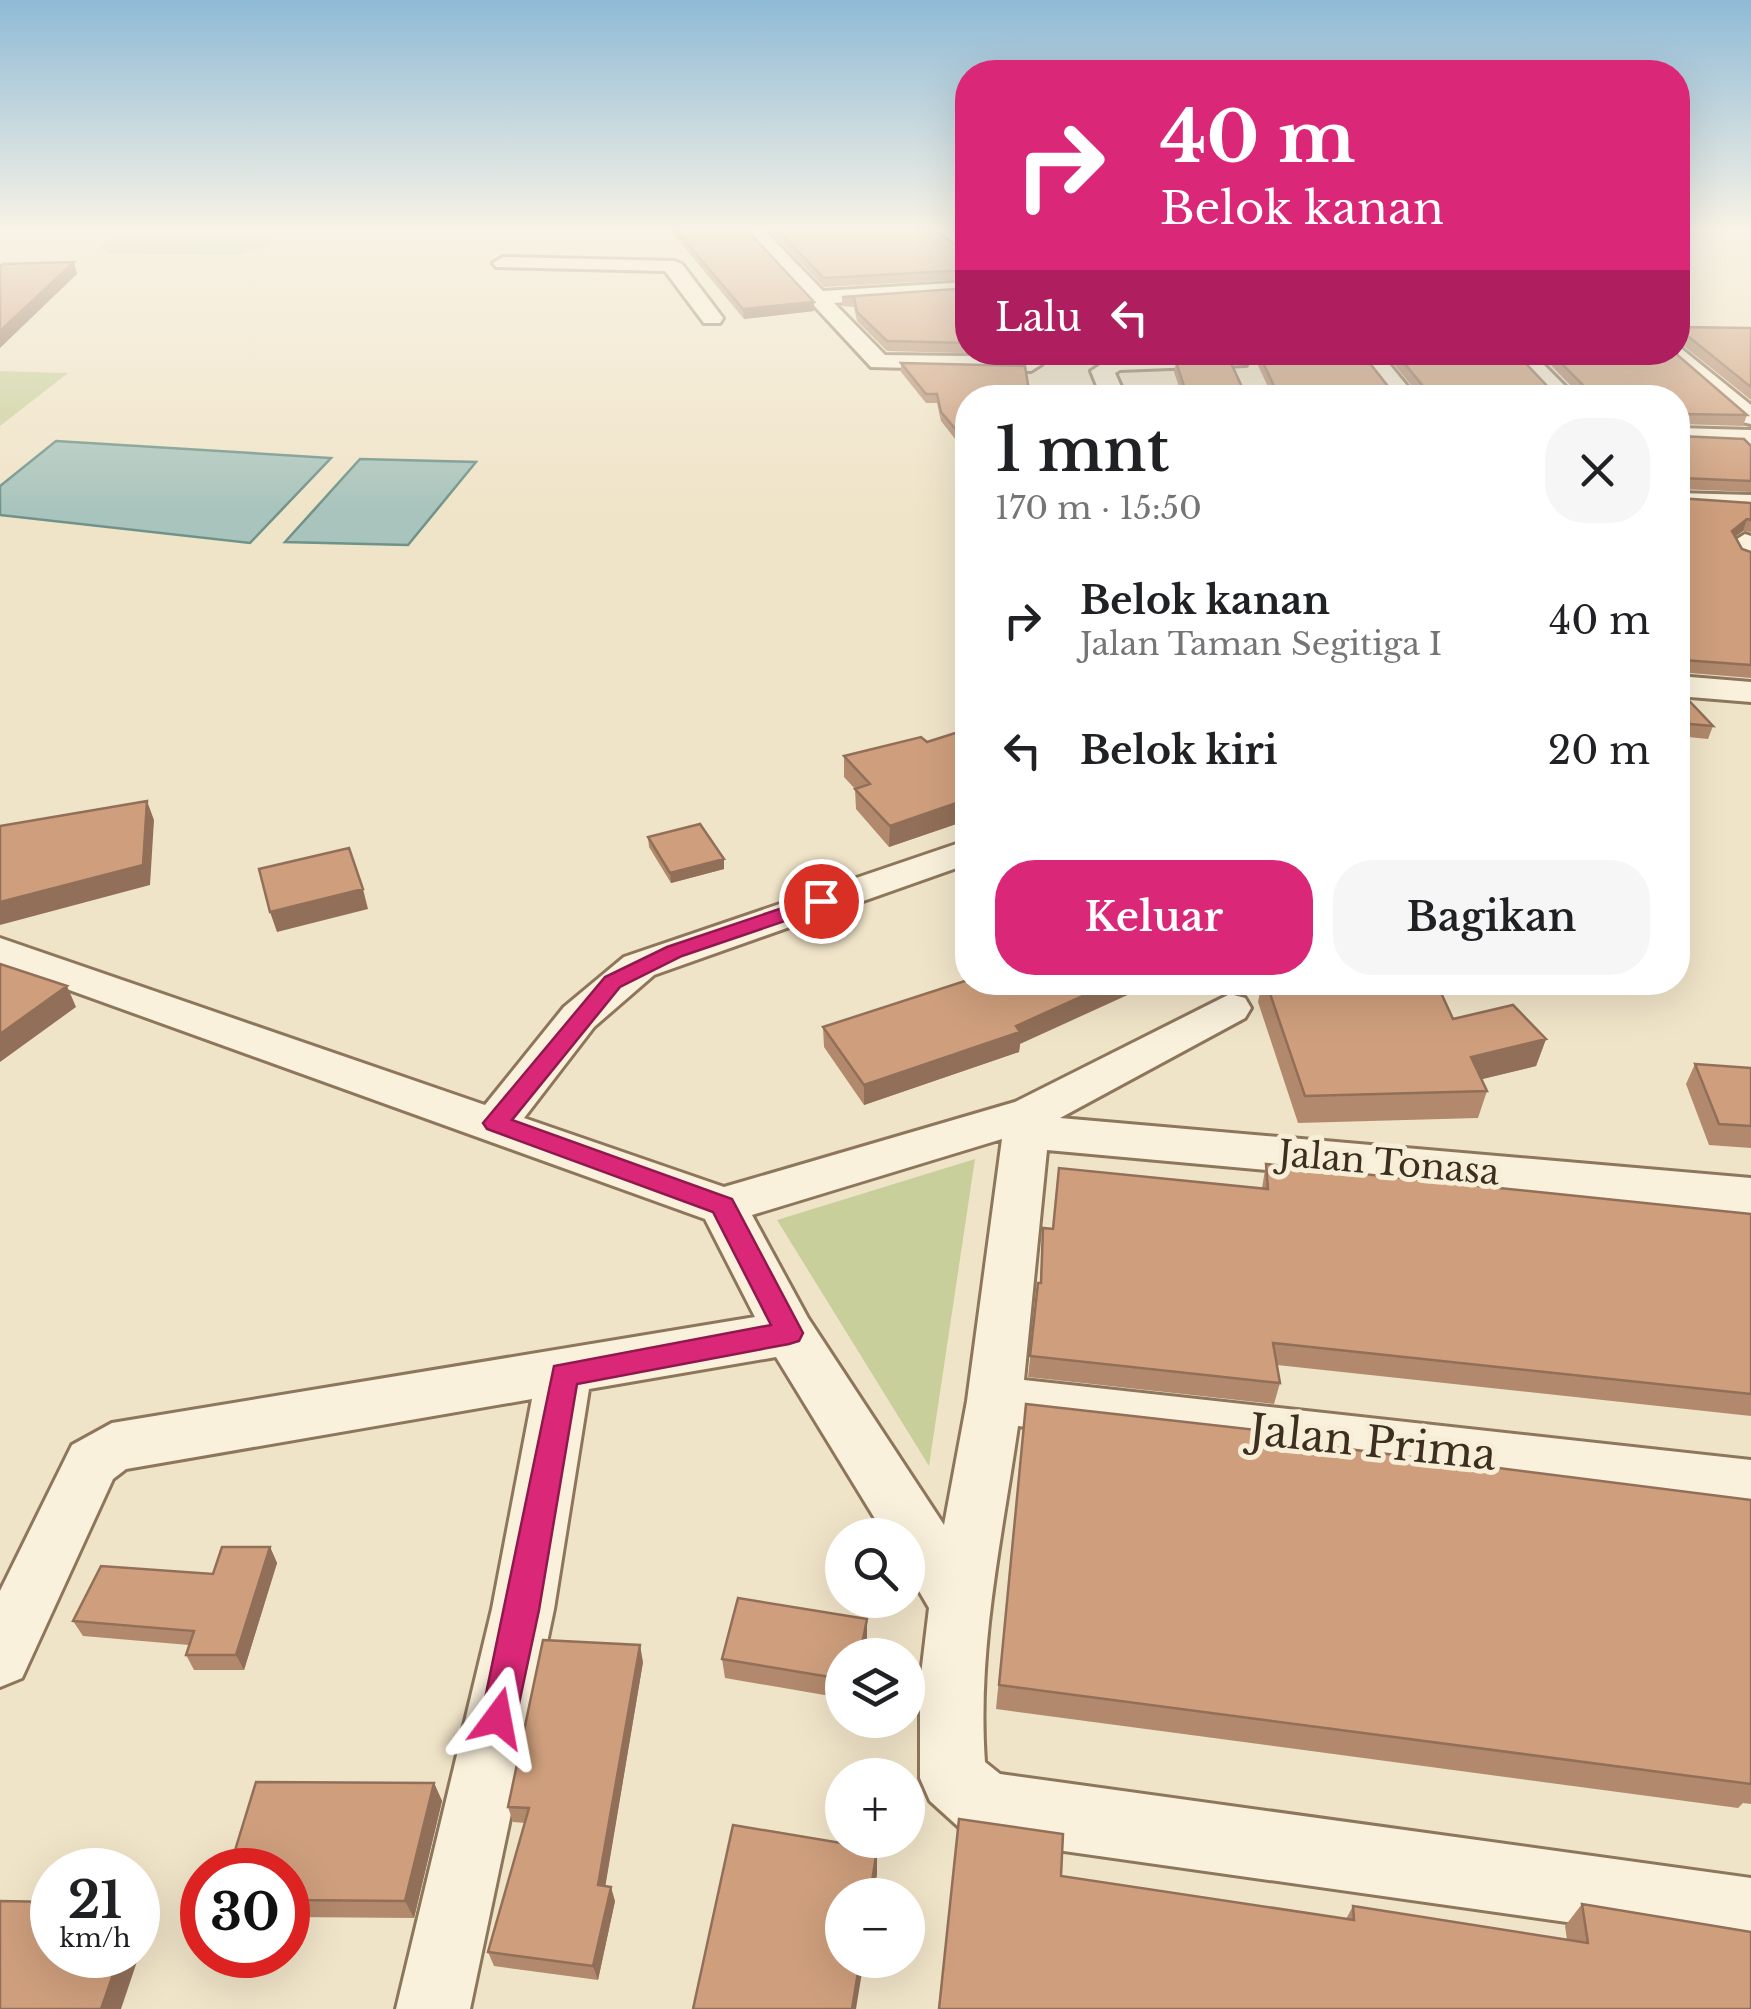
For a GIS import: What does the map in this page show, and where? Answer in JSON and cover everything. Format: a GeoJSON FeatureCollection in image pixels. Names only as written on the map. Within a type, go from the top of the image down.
{"type":"FeatureCollection","features":[{"type":"Feature","properties":{"kind":"street"},"geometry":{"type":"LineString","coordinates":[[841,323],[885,364],[1034,368]]}},
{"type":"Feature","properties":{"kind":"street"},"geometry":{"type":"LineString","coordinates":[[1109,385],[1103,371],[1111,365]]}},
{"type":"Feature","properties":{"kind":"street"},"geometry":{"type":"LineString","coordinates":[[1241,365],[1250,385]]}},
{"type":"Feature","properties":{"kind":"street"},"geometry":{"type":"LineString","coordinates":[[1377,365],[1394,385]]}},
{"type":"Feature","properties":{"kind":"street"},"geometry":{"type":"LineString","coordinates":[[1531,365],[1552,385]]}},
{"type":"Feature","properties":{"kind":"street"},"geometry":{"type":"LineString","coordinates":[[1686,365],[1748,435]]}},
{"type":"Feature","properties":{"kind":"street"},"geometry":{"type":"LineString","coordinates":[[1690,436],[1748,435]]}},
{"type":"Feature","properties":{"kind":"street"},"geometry":{"type":"LineString","coordinates":[[1690,501],[1751,502]]}},
{"type":"Feature","properties":{"kind":"street"},"geometry":{"type":"LineString","coordinates":[[1690,687],[1751,692]]}},
{"type":"Feature","properties":{"kind":"street"},"geometry":{"type":"LineString","coordinates":[[496,1123],[584,1011],[626,974],[675,952],[955,855]]}},
{"type":"Feature","properties":{"kind":"street"},"geometry":{"type":"LineString","coordinates":[[0,951],[722,1206],[1029,1123],[1230,1008]]}},
{"type":"Feature","properties":{"kind":"street"},"geometry":{"type":"LineString","coordinates":[[1029,1123],[994,1400],[960,1603],[949,1736],[954,1778],[986,1806],[1751,1913]]}},
{"type":"Feature","properties":{"kind":"street","name":"Jalan Tonasa"},"geometry":{"type":"LineString","coordinates":[[1029,1123],[1751,1196]]}},
{"type":"Feature","properties":{"kind":"street"},"geometry":{"type":"LineString","coordinates":[[722,1206],[789,1333],[960,1603]]}},
{"type":"Feature","properties":{"kind":"street"},"geometry":{"type":"LineString","coordinates":[[0,1657],[92,1462],[112,1447],[564,1374],[789,1333]]}},
{"type":"Feature","properties":{"kind":"street"},"geometry":{"type":"LineString","coordinates":[[433,2009],[523,1610],[564,1374]]}},
{"type":"Feature","properties":{"kind":"street","name":"Jalan Prima"},"geometry":{"type":"LineString","coordinates":[[994,1400],[1751,1485]]}},
{"type":"Feature","properties":{"kind":"green space"},"geometry":{"type":"Polygon","coordinates":[[[0,371],[68,373],[0,426],[0,371]]]}},
{"type":"Feature","properties":{"kind":"green space"},"geometry":{"type":"Polygon","coordinates":[[[975,1159],[929,1466],[777,1220],[975,1159]]]}},
{"type":"Feature","properties":{"kind":"water"},"geometry":{"type":"Polygon","coordinates":[[[56,441],[331,458],[250,543],[0,515],[0,486],[56,441]]]}},
{"type":"Feature","properties":{"kind":"water"},"geometry":{"type":"Polygon","coordinates":[[[360,459],[476,462],[408,545],[285,542],[360,459]]]}},
{"type":"Feature","properties":{"kind":"building"},"geometry":{"type":"Polygon","coordinates":[[[868,323],[955,323],[955,343],[887,341],[868,323]]]}},
{"type":"Feature","properties":{"kind":"building"},"geometry":{"type":"Polygon","coordinates":[[[1690,327],[1751,328],[1751,387],[1690,338],[1690,327]]]}},
{"type":"Feature","properties":{"kind":"building"},"geometry":{"type":"Polygon","coordinates":[[[901,363],[1025,366],[1028,385],[955,385],[955,428],[941,412],[937,394],[926,394],[901,363]]]}},
{"type":"Feature","properties":{"kind":"building"},"geometry":{"type":"Polygon","coordinates":[[[1177,365],[1232,365],[1241,385],[1184,385],[1177,365]]]}},
{"type":"Feature","properties":{"kind":"building"},"geometry":{"type":"Polygon","coordinates":[[[1264,365],[1371,365],[1387,385],[1274,385],[1264,365]]]}},
{"type":"Feature","properties":{"kind":"building"},"geometry":{"type":"Polygon","coordinates":[[[1406,365],[1527,365],[1546,385],[1422,385],[1406,365]]]}},
{"type":"Feature","properties":{"kind":"building"},"geometry":{"type":"Polygon","coordinates":[[[1563,365],[1689,365],[1747,415],[1690,414],[1690,385],[1583,385],[1563,365]]]}},
{"type":"Feature","properties":{"kind":"building"},"geometry":{"type":"Polygon","coordinates":[[[1690,437],[1744,439],[1751,446],[1751,481],[1690,478],[1690,437]]]}},
{"type":"Feature","properties":{"kind":"building"},"geometry":{"type":"Polygon","coordinates":[[[1690,499],[1751,503],[1751,520],[1732,531],[1742,549],[1751,552],[1751,665],[1690,661],[1690,499]]]}},
{"type":"Feature","properties":{"kind":"building"},"geometry":{"type":"Polygon","coordinates":[[[1690,702],[1713,726],[1690,724],[1690,702]]]}},
{"type":"Feature","properties":{"kind":"building"},"geometry":{"type":"Polygon","coordinates":[[[955,733],[955,804],[890,826],[855,789],[870,784],[844,756],[921,737],[927,742],[955,733]]]}},
{"type":"Feature","properties":{"kind":"building"},"geometry":{"type":"Polygon","coordinates":[[[147,801],[143,865],[0,902],[0,826],[147,801]]]}},
{"type":"Feature","properties":{"kind":"building"},"geometry":{"type":"Polygon","coordinates":[[[700,824],[724,859],[670,873],[648,837],[700,824]]]}},
{"type":"Feature","properties":{"kind":"building"},"geometry":{"type":"Polygon","coordinates":[[[349,848],[363,889],[270,912],[259,869],[349,848]]]}},
{"type":"Feature","properties":{"kind":"building"},"geometry":{"type":"Polygon","coordinates":[[[0,964],[67,986],[0,1034],[0,964]]]}},
{"type":"Feature","properties":{"kind":"building"},"geometry":{"type":"Polygon","coordinates":[[[955,984],[955,995],[1085,995],[1016,1026],[1020,1032],[864,1085],[823,1027],[955,984]]]}},
{"type":"Feature","properties":{"kind":"building"},"geometry":{"type":"Polygon","coordinates":[[[1270,995],[1442,995],[1453,1019],[1513,1005],[1546,1039],[1471,1057],[1487,1091],[1305,1096],[1270,995]]]}},
{"type":"Feature","properties":{"kind":"building"},"geometry":{"type":"Polygon","coordinates":[[[1695,1064],[1751,1068],[1751,1126],[1719,1124],[1695,1064]]]}},
{"type":"Feature","properties":{"kind":"building"},"geometry":{"type":"Polygon","coordinates":[[[1266,1164],[1751,1214],[1751,1394],[1273,1343],[1280,1383],[1030,1356],[1041,1283],[1043,1228],[1053,1229],[1059,1168],[1268,1189],[1266,1164]]]}},
{"type":"Feature","properties":{"kind":"building"},"geometry":{"type":"Polygon","coordinates":[[[1026,1404],[1291,1434],[1293,1442],[1751,1500],[1751,1784],[999,1685],[1026,1404]]]}},
{"type":"Feature","properties":{"kind":"building"},"geometry":{"type":"Polygon","coordinates":[[[222,1547],[270,1547],[236,1655],[186,1655],[194,1631],[73,1621],[101,1566],[213,1574],[222,1547]]]}},
{"type":"Feature","properties":{"kind":"building"},"geometry":{"type":"Polygon","coordinates":[[[738,1598],[825,1612],[825,1618],[867,1619],[863,1638],[825,1638],[825,1676],[722,1659],[738,1598]]]}},
{"type":"Feature","properties":{"kind":"building"},"geometry":{"type":"Polygon","coordinates":[[[543,1640],[640,1645],[598,1885],[611,1887],[593,1966],[488,1952],[529,1808],[508,1807],[543,1640]]]}},
{"type":"Feature","properties":{"kind":"building"},"geometry":{"type":"Polygon","coordinates":[[[256,1782],[434,1783],[405,1901],[310,1900],[310,1848],[236,1848],[256,1782]]]}},
{"type":"Feature","properties":{"kind":"building"},"geometry":{"type":"Polygon","coordinates":[[[959,1819],[1063,1834],[1061,1876],[1354,1920],[1353,1906],[1588,1943],[1582,1904],[1751,1932],[1751,2009],[939,2009],[959,1819]]]}},
{"type":"Feature","properties":{"kind":"building"},"geometry":{"type":"Polygon","coordinates":[[[733,1825],[825,1840],[825,1858],[876,1858],[873,1878],[825,1878],[825,1978],[857,1978],[852,2009],[693,2009],[733,1825]]]}},
{"type":"Feature","properties":{"kind":"building"},"geometry":{"type":"Polygon","coordinates":[[[0,1901],[30,1902],[30,1978],[112,1978],[101,2009],[0,2009],[0,1901]]]}},
{"type":"Feature","properties":{"kind":"route"},"geometry":{"type":"LineString","coordinates":[[498,1718],[523,1610],[564,1374],[789,1333],[722,1206],[496,1123],[584,1011],[612,982],[675,952],[821,901]]}}]}
